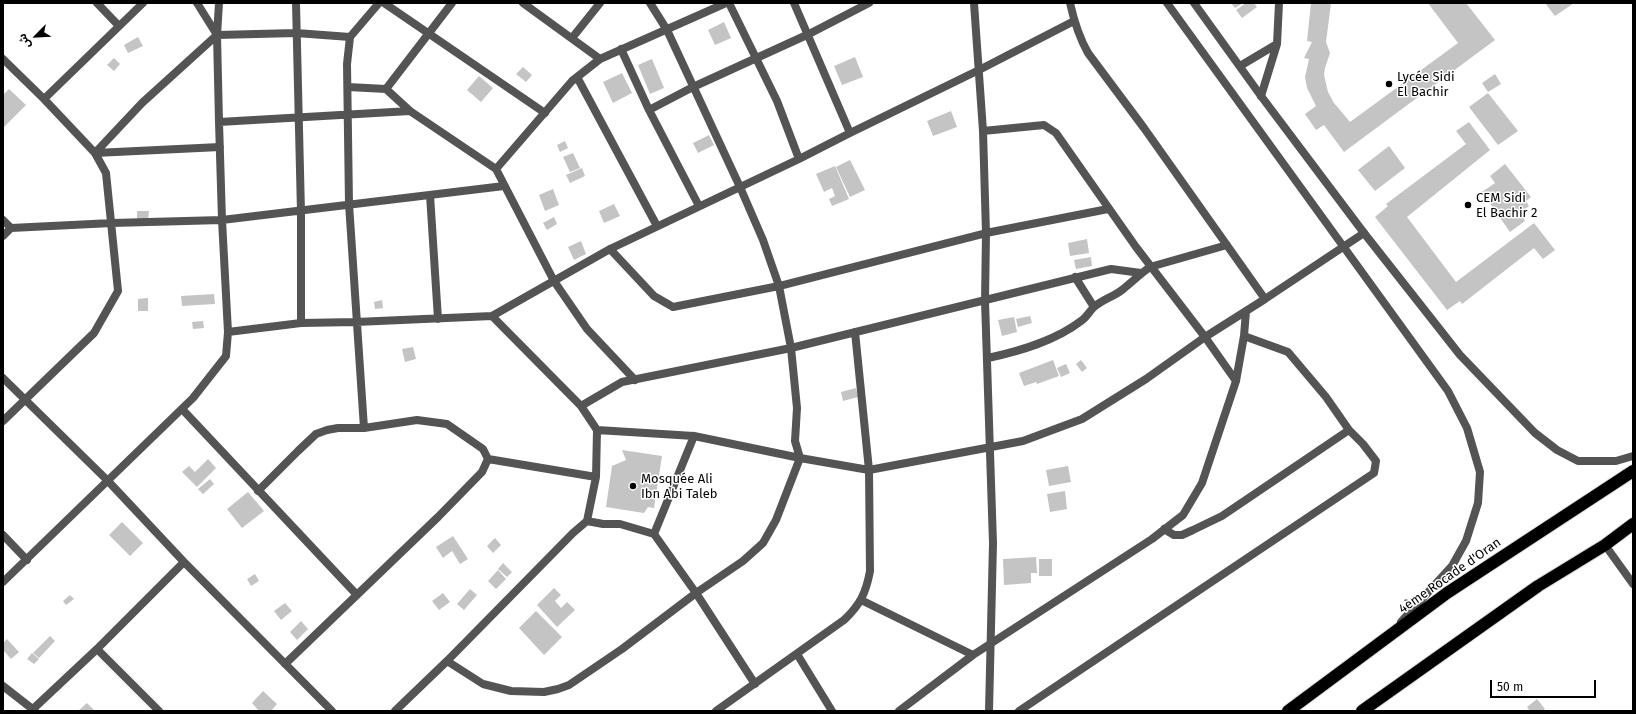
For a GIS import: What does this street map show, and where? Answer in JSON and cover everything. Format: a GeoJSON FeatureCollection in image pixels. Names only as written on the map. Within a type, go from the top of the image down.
{"type":"FeatureCollection","features":[{"type":"Feature","properties":{"kind":"highway","name":"4ème Rocade d'Oran"},"geometry":{"type":"LineString","coordinates":[[1288,711],[1447,593],[1633,471]]}},
{"type":"Feature","properties":{"kind":"highway"},"geometry":{"type":"LineString","coordinates":[[1362,711],[1538,586],[1605,545],[1633,524]]}},
{"type":"Feature","properties":{"kind":"street"},"geometry":{"type":"LineString","coordinates":[[97,3],[119,26]]}},
{"type":"Feature","properties":{"kind":"street"},"geometry":{"type":"LineString","coordinates":[[44,99],[143,3]]}},
{"type":"Feature","properties":{"kind":"street"},"geometry":{"type":"LineString","coordinates":[[197,3],[217,35]]}},
{"type":"Feature","properties":{"kind":"street"},"geometry":{"type":"LineString","coordinates":[[3,582],[193,398],[226,356],[228,332],[222,220],[217,35],[219,3]]}},
{"type":"Feature","properties":{"kind":"street"},"geometry":{"type":"LineString","coordinates":[[296,3],[301,212],[301,323]]}},
{"type":"Feature","properties":{"kind":"street"},"geometry":{"type":"LineString","coordinates":[[364,428],[349,204],[349,116],[347,64],[350,37],[379,3]]}},
{"type":"Feature","properties":{"kind":"street"},"geometry":{"type":"LineString","coordinates":[[384,3],[545,113]]}},
{"type":"Feature","properties":{"kind":"street"},"geometry":{"type":"LineString","coordinates":[[386,89],[452,3]]}},
{"type":"Feature","properties":{"kind":"street"},"geometry":{"type":"LineString","coordinates":[[523,3],[600,59]]}},
{"type":"Feature","properties":{"kind":"street"},"geometry":{"type":"LineString","coordinates":[[572,38],[600,3]]}},
{"type":"Feature","properties":{"kind":"street"},"geometry":{"type":"LineString","coordinates":[[447,661],[483,684],[511,691],[544,692],[558,689],[569,684],[622,649],[696,593],[743,562],[762,543],[776,520],[800,458],[795,441],[797,408],[791,348],[779,286],[763,240],[740,187],[667,30],[650,3]]}},
{"type":"Feature","properties":{"kind":"street"},"geometry":{"type":"LineString","coordinates":[[496,169],[572,81],[600,59],[726,3]]}},
{"type":"Feature","properties":{"kind":"street"},"geometry":{"type":"LineString","coordinates":[[729,3],[777,101],[799,159]]}},
{"type":"Feature","properties":{"kind":"street"},"geometry":{"type":"LineString","coordinates":[[794,3],[809,34],[850,133]]}},
{"type":"Feature","properties":{"kind":"street"},"geometry":{"type":"LineString","coordinates":[[649,110],[809,34],[869,3]]}},
{"type":"Feature","properties":{"kind":"street"},"geometry":{"type":"LineString","coordinates":[[974,3],[983,131],[986,234],[985,301],[993,543],[989,645],[989,711]]}},
{"type":"Feature","properties":{"kind":"street"},"geometry":{"type":"LineString","coordinates":[[1070,3],[1081,42],[1088,54],[1144,128],[1265,299]]}},
{"type":"Feature","properties":{"kind":"street"},"geometry":{"type":"LineString","coordinates":[[1167,3],[1448,391],[1467,428],[1480,472],[1478,503],[1466,541],[1452,566],[1386,638]]}},
{"type":"Feature","properties":{"kind":"street"},"geometry":{"type":"LineString","coordinates":[[1194,3],[1261,96],[1364,233],[1460,355],[1535,432],[1557,450],[1578,461],[1616,461],[1633,456]]}},
{"type":"Feature","properties":{"kind":"street"},"geometry":{"type":"LineString","coordinates":[[1261,96],[1277,44],[1279,3]]}},
{"type":"Feature","properties":{"kind":"street"},"geometry":{"type":"LineString","coordinates":[[228,332],[301,323],[492,316],[610,249],[799,159],[1074,21]]}},
{"type":"Feature","properties":{"kind":"street"},"geometry":{"type":"LineString","coordinates":[[95,153],[165,81],[217,35],[296,33],[350,37]]}},
{"type":"Feature","properties":{"kind":"street"},"geometry":{"type":"LineString","coordinates":[[1240,66],[1277,44]]}},
{"type":"Feature","properties":{"kind":"street"},"geometry":{"type":"LineString","coordinates":[[621,49],[649,110],[699,206]]}},
{"type":"Feature","properties":{"kind":"street"},"geometry":{"type":"LineString","coordinates":[[3,59],[44,99],[95,153],[106,173],[118,291],[94,333],[3,421]]}},
{"type":"Feature","properties":{"kind":"street"},"geometry":{"type":"LineString","coordinates":[[577,77],[657,226]]}},
{"type":"Feature","properties":{"kind":"street"},"geometry":{"type":"LineString","coordinates":[[348,87],[386,89],[410,111],[496,169],[554,281],[587,329],[635,380]]}},
{"type":"Feature","properties":{"kind":"street"},"geometry":{"type":"LineString","coordinates":[[220,122],[349,116],[410,111]]}},
{"type":"Feature","properties":{"kind":"street"},"geometry":{"type":"LineString","coordinates":[[983,131],[1044,125],[1056,133],[1150,267],[1205,337],[1236,381]]}},
{"type":"Feature","properties":{"kind":"street"},"geometry":{"type":"LineString","coordinates":[[95,153],[220,147]]}},
{"type":"Feature","properties":{"kind":"street"},"geometry":{"type":"LineString","coordinates":[[3,236],[11,228],[222,220],[301,212],[349,204],[504,186]]}},
{"type":"Feature","properties":{"kind":"street"},"geometry":{"type":"LineString","coordinates":[[430,195],[438,319]]}},
{"type":"Feature","properties":{"kind":"street"},"geometry":{"type":"LineString","coordinates":[[610,249],[654,296],[674,307],[779,286],[986,234],[1108,209]]}},
{"type":"Feature","properties":{"kind":"street"},"geometry":{"type":"LineString","coordinates":[[3,220],[11,228]]}},
{"type":"Feature","properties":{"kind":"street"},"geometry":{"type":"LineString","coordinates":[[597,430],[694,436],[800,458],[869,470],[1023,441],[1082,418],[1146,379],[1205,337],[1364,233]]}},
{"type":"Feature","properties":{"kind":"street"},"geometry":{"type":"LineString","coordinates":[[988,358],[1020,350],[1042,342],[1069,329],[1082,320],[1094,307],[1122,290],[1150,267],[1227,245]]}},
{"type":"Feature","properties":{"kind":"street"},"geometry":{"type":"LineString","coordinates":[[581,406],[611,387],[622,382],[791,348],[1111,269],[1141,273]]}},
{"type":"Feature","properties":{"kind":"street"},"geometry":{"type":"LineString","coordinates":[[1075,277],[1094,307]]}},
{"type":"Feature","properties":{"kind":"street"},"geometry":{"type":"LineString","coordinates":[[899,711],[974,655],[1152,539],[1183,515],[1202,483],[1236,381],[1244,336],[1246,311]]}},
{"type":"Feature","properties":{"kind":"street"},"geometry":{"type":"LineString","coordinates":[[395,711],[447,661],[574,532],[587,521],[596,477],[597,430],[581,406],[492,316]]}},
{"type":"Feature","properties":{"kind":"street"},"geometry":{"type":"LineString","coordinates":[[716,711],[844,620],[855,610],[868,586],[870,571],[869,470],[855,332]]}},
{"type":"Feature","properties":{"kind":"street"},"geometry":{"type":"LineString","coordinates":[[1019,711],[1374,473],[1376,461],[1364,444],[1349,430],[1326,397],[1288,352],[1244,336]]}},
{"type":"Feature","properties":{"kind":"street"},"geometry":{"type":"LineString","coordinates":[[3,378],[108,481],[184,562],[332,711]]}},
{"type":"Feature","properties":{"kind":"street"},"geometry":{"type":"LineString","coordinates":[[182,409],[357,595]]}},
{"type":"Feature","properties":{"kind":"street"},"geometry":{"type":"LineString","coordinates":[[258,491],[298,450],[316,434],[338,428],[364,428],[417,420],[447,424],[483,449],[488,459]]}},
{"type":"Feature","properties":{"kind":"street"},"geometry":{"type":"LineString","coordinates":[[1164,529],[1174,535],[1182,534],[1222,516],[1349,430]]}},
{"type":"Feature","properties":{"kind":"street"},"geometry":{"type":"LineString","coordinates":[[654,534],[694,436]]}},
{"type":"Feature","properties":{"kind":"street"},"geometry":{"type":"LineString","coordinates":[[488,459],[596,477]]}},
{"type":"Feature","properties":{"kind":"street"},"geometry":{"type":"LineString","coordinates":[[285,664],[466,489],[482,472],[488,459]]}},
{"type":"Feature","properties":{"kind":"street"},"geometry":{"type":"LineString","coordinates":[[587,521],[603,524],[620,524],[654,534],[696,593],[755,684]]}},
{"type":"Feature","properties":{"kind":"street"},"geometry":{"type":"LineString","coordinates":[[3,535],[27,560]]}},
{"type":"Feature","properties":{"kind":"street"},"geometry":{"type":"LineString","coordinates":[[1605,545],[1633,584]]}},
{"type":"Feature","properties":{"kind":"street"},"geometry":{"type":"LineString","coordinates":[[3,686],[34,710],[184,562]]}},
{"type":"Feature","properties":{"kind":"street"},"geometry":{"type":"LineString","coordinates":[[861,600],[974,655]]}},
{"type":"Feature","properties":{"kind":"street"},"geometry":{"type":"LineString","coordinates":[[97,649],[159,711]]}},
{"type":"Feature","properties":{"kind":"street"},"geometry":{"type":"LineString","coordinates":[[797,654],[832,711]]}},
{"type":"Feature","properties":{"kind":"building"},"geometry":{"type":"Polygon","coordinates":[[[1231,3],[1243,3],[1235,8],[1231,3]]]}},
{"type":"Feature","properties":{"kind":"building"},"geometry":{"type":"Polygon","coordinates":[[[1246,3],[1254,3],[1257,7],[1242,18],[1236,10],[1246,3]]]}},
{"type":"Feature","properties":{"kind":"building"},"geometry":{"type":"Polygon","coordinates":[[[1311,3],[1331,3],[1326,42],[1330,53],[1324,75],[1328,92],[1334,103],[1350,122],[1458,43],[1428,3],[1466,3],[1495,40],[1344,152],[1324,125],[1316,130],[1305,114],[1316,106],[1307,88],[1305,77],[1309,59],[1304,58],[1312,42],[1307,41],[1311,3]]]}},
{"type":"Feature","properties":{"kind":"building"},"geometry":{"type":"Polygon","coordinates":[[[1545,3],[1574,3],[1555,16],[1545,3]]]}},
{"type":"Feature","properties":{"kind":"building"},"geometry":{"type":"Polygon","coordinates":[[[724,22],[731,38],[715,45],[708,30],[724,22]]]}},
{"type":"Feature","properties":{"kind":"building"},"geometry":{"type":"Polygon","coordinates":[[[138,37],[143,46],[128,53],[124,45],[138,37]]]}},
{"type":"Feature","properties":{"kind":"building"},"geometry":{"type":"Polygon","coordinates":[[[855,57],[863,77],[842,85],[834,66],[855,57]]]}},
{"type":"Feature","properties":{"kind":"building"},"geometry":{"type":"Polygon","coordinates":[[[114,58],[120,64],[114,71],[107,65],[114,58]]]}},
{"type":"Feature","properties":{"kind":"building"},"geometry":{"type":"Polygon","coordinates":[[[652,59],[664,88],[650,94],[638,65],[652,59]]]}},
{"type":"Feature","properties":{"kind":"building"},"geometry":{"type":"Polygon","coordinates":[[[523,67],[532,75],[526,82],[516,74],[523,67]]]}},
{"type":"Feature","properties":{"kind":"building"},"geometry":{"type":"Polygon","coordinates":[[[622,73],[632,93],[613,103],[603,82],[622,73]]]}},
{"type":"Feature","properties":{"kind":"building"},"geometry":{"type":"Polygon","coordinates":[[[1495,74],[1501,84],[1488,92],[1482,83],[1495,74]]]}},
{"type":"Feature","properties":{"kind":"building"},"geometry":{"type":"Polygon","coordinates":[[[479,76],[493,88],[481,102],[467,90],[479,76]]]}},
{"type":"Feature","properties":{"kind":"building"},"geometry":{"type":"Polygon","coordinates":[[[9,89],[26,105],[3,128],[3,95],[9,89]]]}},
{"type":"Feature","properties":{"kind":"building"},"geometry":{"type":"Polygon","coordinates":[[[1488,93],[1518,131],[1498,145],[1469,107],[1488,93]]]}},
{"type":"Feature","properties":{"kind":"building"},"geometry":{"type":"Polygon","coordinates":[[[951,111],[957,127],[933,136],[927,121],[951,111]]]}},
{"type":"Feature","properties":{"kind":"building"},"geometry":{"type":"Polygon","coordinates":[[[1469,122],[1490,150],[1407,217],[1456,282],[1534,223],[1555,250],[1543,259],[1534,248],[1462,304],[1460,301],[1447,310],[1375,217],[1388,206],[1386,204],[1466,144],[1456,131],[1469,122]]]}},
{"type":"Feature","properties":{"kind":"building"},"geometry":{"type":"Polygon","coordinates":[[[709,135],[714,145],[698,153],[693,143],[709,135]]]}},
{"type":"Feature","properties":{"kind":"building"},"geometry":{"type":"Polygon","coordinates":[[[565,141],[568,148],[560,152],[557,145],[565,141]]]}},
{"type":"Feature","properties":{"kind":"building"},"geometry":{"type":"Polygon","coordinates":[[[1389,146],[1405,168],[1375,191],[1358,170],[1389,146]]]}},
{"type":"Feature","properties":{"kind":"building"},"geometry":{"type":"Polygon","coordinates":[[[573,153],[580,168],[570,172],[563,157],[573,153]]]}},
{"type":"Feature","properties":{"kind":"building"},"geometry":{"type":"Polygon","coordinates":[[[850,160],[865,190],[850,197],[836,167],[850,160]]]}},
{"type":"Feature","properties":{"kind":"building"},"geometry":{"type":"Polygon","coordinates":[[[1505,164],[1531,197],[1526,201],[1529,206],[1520,213],[1525,221],[1510,232],[1482,192],[1495,183],[1490,176],[1505,164]]]}},
{"type":"Feature","properties":{"kind":"building"},"geometry":{"type":"Polygon","coordinates":[[[835,166],[849,199],[832,206],[829,199],[835,196],[832,188],[824,192],[816,174],[835,166]]]}},
{"type":"Feature","properties":{"kind":"building"},"geometry":{"type":"Polygon","coordinates":[[[582,168],[585,176],[570,183],[566,175],[582,168]]]}},
{"type":"Feature","properties":{"kind":"building"},"geometry":{"type":"Polygon","coordinates":[[[553,189],[559,205],[545,211],[539,195],[553,189]]]}},
{"type":"Feature","properties":{"kind":"building"},"geometry":{"type":"Polygon","coordinates":[[[614,204],[620,216],[604,223],[599,211],[614,204]]]}},
{"type":"Feature","properties":{"kind":"building"},"geometry":{"type":"Polygon","coordinates":[[[137,211],[149,211],[148,221],[137,221],[137,211]]]}},
{"type":"Feature","properties":{"kind":"building"},"geometry":{"type":"Polygon","coordinates":[[[554,217],[557,224],[547,230],[543,223],[554,217]]]}},
{"type":"Feature","properties":{"kind":"building"},"geometry":{"type":"Polygon","coordinates":[[[1087,239],[1089,253],[1070,256],[1068,243],[1087,239]]]}},
{"type":"Feature","properties":{"kind":"building"},"geometry":{"type":"Polygon","coordinates":[[[581,241],[586,254],[574,260],[568,247],[581,241]]]}},
{"type":"Feature","properties":{"kind":"building"},"geometry":{"type":"Polygon","coordinates":[[[1091,257],[1092,266],[1076,269],[1074,260],[1091,257]]]}},
{"type":"Feature","properties":{"kind":"building"},"geometry":{"type":"Polygon","coordinates":[[[214,294],[215,304],[182,306],[181,296],[214,294]]]}},
{"type":"Feature","properties":{"kind":"building"},"geometry":{"type":"Polygon","coordinates":[[[148,298],[148,311],[138,311],[138,299],[148,298]]]}},
{"type":"Feature","properties":{"kind":"building"},"geometry":{"type":"Polygon","coordinates":[[[382,300],[383,308],[375,309],[374,302],[382,300]]]}},
{"type":"Feature","properties":{"kind":"building"},"geometry":{"type":"Polygon","coordinates":[[[1030,316],[1032,323],[1018,327],[1016,319],[1030,316]]]}},
{"type":"Feature","properties":{"kind":"building"},"geometry":{"type":"Polygon","coordinates":[[[1014,317],[1017,332],[1002,336],[998,320],[1014,317]]]}},
{"type":"Feature","properties":{"kind":"building"},"geometry":{"type":"Polygon","coordinates":[[[203,321],[204,328],[193,329],[192,322],[203,321]]]}},
{"type":"Feature","properties":{"kind":"building"},"geometry":{"type":"Polygon","coordinates":[[[413,347],[416,359],[405,362],[402,349],[413,347]]]}},
{"type":"Feature","properties":{"kind":"building"},"geometry":{"type":"Polygon","coordinates":[[[1053,360],[1059,376],[1037,384],[1036,382],[1024,386],[1019,373],[1053,360]]]}},
{"type":"Feature","properties":{"kind":"building"},"geometry":{"type":"Polygon","coordinates":[[[1081,360],[1087,368],[1082,372],[1076,364],[1081,360]]]}},
{"type":"Feature","properties":{"kind":"building"},"geometry":{"type":"Polygon","coordinates":[[[1066,364],[1070,373],[1061,377],[1057,368],[1066,364]]]}},
{"type":"Feature","properties":{"kind":"building"},"geometry":{"type":"Polygon","coordinates":[[[856,388],[858,397],[843,401],[841,392],[856,388]]]}},
{"type":"Feature","properties":{"kind":"building","name":"Mosquée Ali Ibn Abi Taleb"},"geometry":{"type":"Polygon","coordinates":[[[622,450],[662,456],[654,508],[648,507],[644,513],[606,507],[612,466],[626,460],[622,450]]]}},
{"type":"Feature","properties":{"kind":"building"},"geometry":{"type":"Polygon","coordinates":[[[208,459],[216,468],[197,487],[182,472],[189,466],[195,472],[208,459]]]}},
{"type":"Feature","properties":{"kind":"building"},"geometry":{"type":"Polygon","coordinates":[[[1068,466],[1071,482],[1049,486],[1046,470],[1068,466]]]}},
{"type":"Feature","properties":{"kind":"building"},"geometry":{"type":"Polygon","coordinates":[[[210,479],[214,484],[203,494],[198,489],[210,479]]]}},
{"type":"Feature","properties":{"kind":"building"},"geometry":{"type":"Polygon","coordinates":[[[1065,491],[1067,509],[1050,512],[1047,494],[1065,491]]]}},
{"type":"Feature","properties":{"kind":"building"},"geometry":{"type":"Polygon","coordinates":[[[248,492],[264,511],[242,528],[227,509],[248,492]]]}},
{"type":"Feature","properties":{"kind":"building"},"geometry":{"type":"Polygon","coordinates":[[[122,522],[143,543],[130,556],[109,535],[122,522]]]}},
{"type":"Feature","properties":{"kind":"building"},"geometry":{"type":"Polygon","coordinates":[[[453,536],[468,559],[460,564],[452,551],[443,558],[436,547],[453,536]]]}},
{"type":"Feature","properties":{"kind":"building"},"geometry":{"type":"Polygon","coordinates":[[[495,538],[501,545],[493,553],[487,546],[495,538]]]}},
{"type":"Feature","properties":{"kind":"building"},"geometry":{"type":"Polygon","coordinates":[[[1036,557],[1037,573],[1031,573],[1031,583],[1004,585],[1003,559],[1036,557]]]}},
{"type":"Feature","properties":{"kind":"building"},"geometry":{"type":"Polygon","coordinates":[[[1039,559],[1052,559],[1052,576],[1039,576],[1039,559]]]}},
{"type":"Feature","properties":{"kind":"building"},"geometry":{"type":"Polygon","coordinates":[[[503,563],[512,572],[507,577],[498,569],[503,563]]]}},
{"type":"Feature","properties":{"kind":"building"},"geometry":{"type":"Polygon","coordinates":[[[498,570],[506,579],[496,589],[488,581],[498,570]]]}},
{"type":"Feature","properties":{"kind":"building"},"geometry":{"type":"Polygon","coordinates":[[[255,574],[259,581],[251,586],[247,579],[255,574]]]}},
{"type":"Feature","properties":{"kind":"building"},"geometry":{"type":"Polygon","coordinates":[[[554,588],[561,595],[555,601],[561,608],[567,602],[575,610],[557,627],[537,605],[554,588]]]}},
{"type":"Feature","properties":{"kind":"building"},"geometry":{"type":"Polygon","coordinates":[[[470,589],[477,595],[464,610],[457,604],[470,589]]]}},
{"type":"Feature","properties":{"kind":"building"},"geometry":{"type":"Polygon","coordinates":[[[443,593],[450,602],[439,610],[432,601],[443,593]]]}},
{"type":"Feature","properties":{"kind":"building"},"geometry":{"type":"Polygon","coordinates":[[[70,595],[74,599],[66,605],[63,601],[70,595]]]}},
{"type":"Feature","properties":{"kind":"building"},"geometry":{"type":"Polygon","coordinates":[[[285,603],[292,611],[281,620],[274,611],[285,603]]]}},
{"type":"Feature","properties":{"kind":"building"},"geometry":{"type":"Polygon","coordinates":[[[536,611],[562,637],[544,655],[519,628],[536,611]]]}},
{"type":"Feature","properties":{"kind":"building"},"geometry":{"type":"Polygon","coordinates":[[[301,621],[308,629],[297,640],[290,632],[301,621]]]}},
{"type":"Feature","properties":{"kind":"building"},"geometry":{"type":"Polygon","coordinates":[[[50,636],[55,641],[39,658],[33,653],[50,636]]]}},
{"type":"Feature","properties":{"kind":"building"},"geometry":{"type":"Polygon","coordinates":[[[7,639],[19,652],[11,659],[3,650],[3,643],[7,639]]]}},
{"type":"Feature","properties":{"kind":"building"},"geometry":{"type":"Polygon","coordinates":[[[32,653],[39,659],[34,664],[27,659],[32,653]]]}},
{"type":"Feature","properties":{"kind":"building"},"geometry":{"type":"Polygon","coordinates":[[[263,691],[277,704],[271,711],[259,711],[252,703],[263,691]]]}},
{"type":"Feature","properties":{"kind":"building"},"geometry":{"type":"Polygon","coordinates":[[[1537,699],[1545,709],[1542,711],[1530,711],[1527,707],[1537,699]]]}},
{"type":"Feature","properties":{"kind":"building"},"geometry":{"type":"Polygon","coordinates":[[[87,703],[95,711],[78,711],[87,703]]]}},
{"type":"Feature","properties":{"kind":"place","name":"Lycée Sidi El Bachir"},"geometry":{"type":"Point","coordinates":[1389,84]}},
{"type":"Feature","properties":{"kind":"place","name":"CEM Sidi El Bachir 2"},"geometry":{"type":"Point","coordinates":[1468,205]}},
{"type":"Feature","properties":{"kind":"place","name":"Mosquée Ali Ibn Abi Taleb"},"geometry":{"type":"Point","coordinates":[633,486]}}]}
